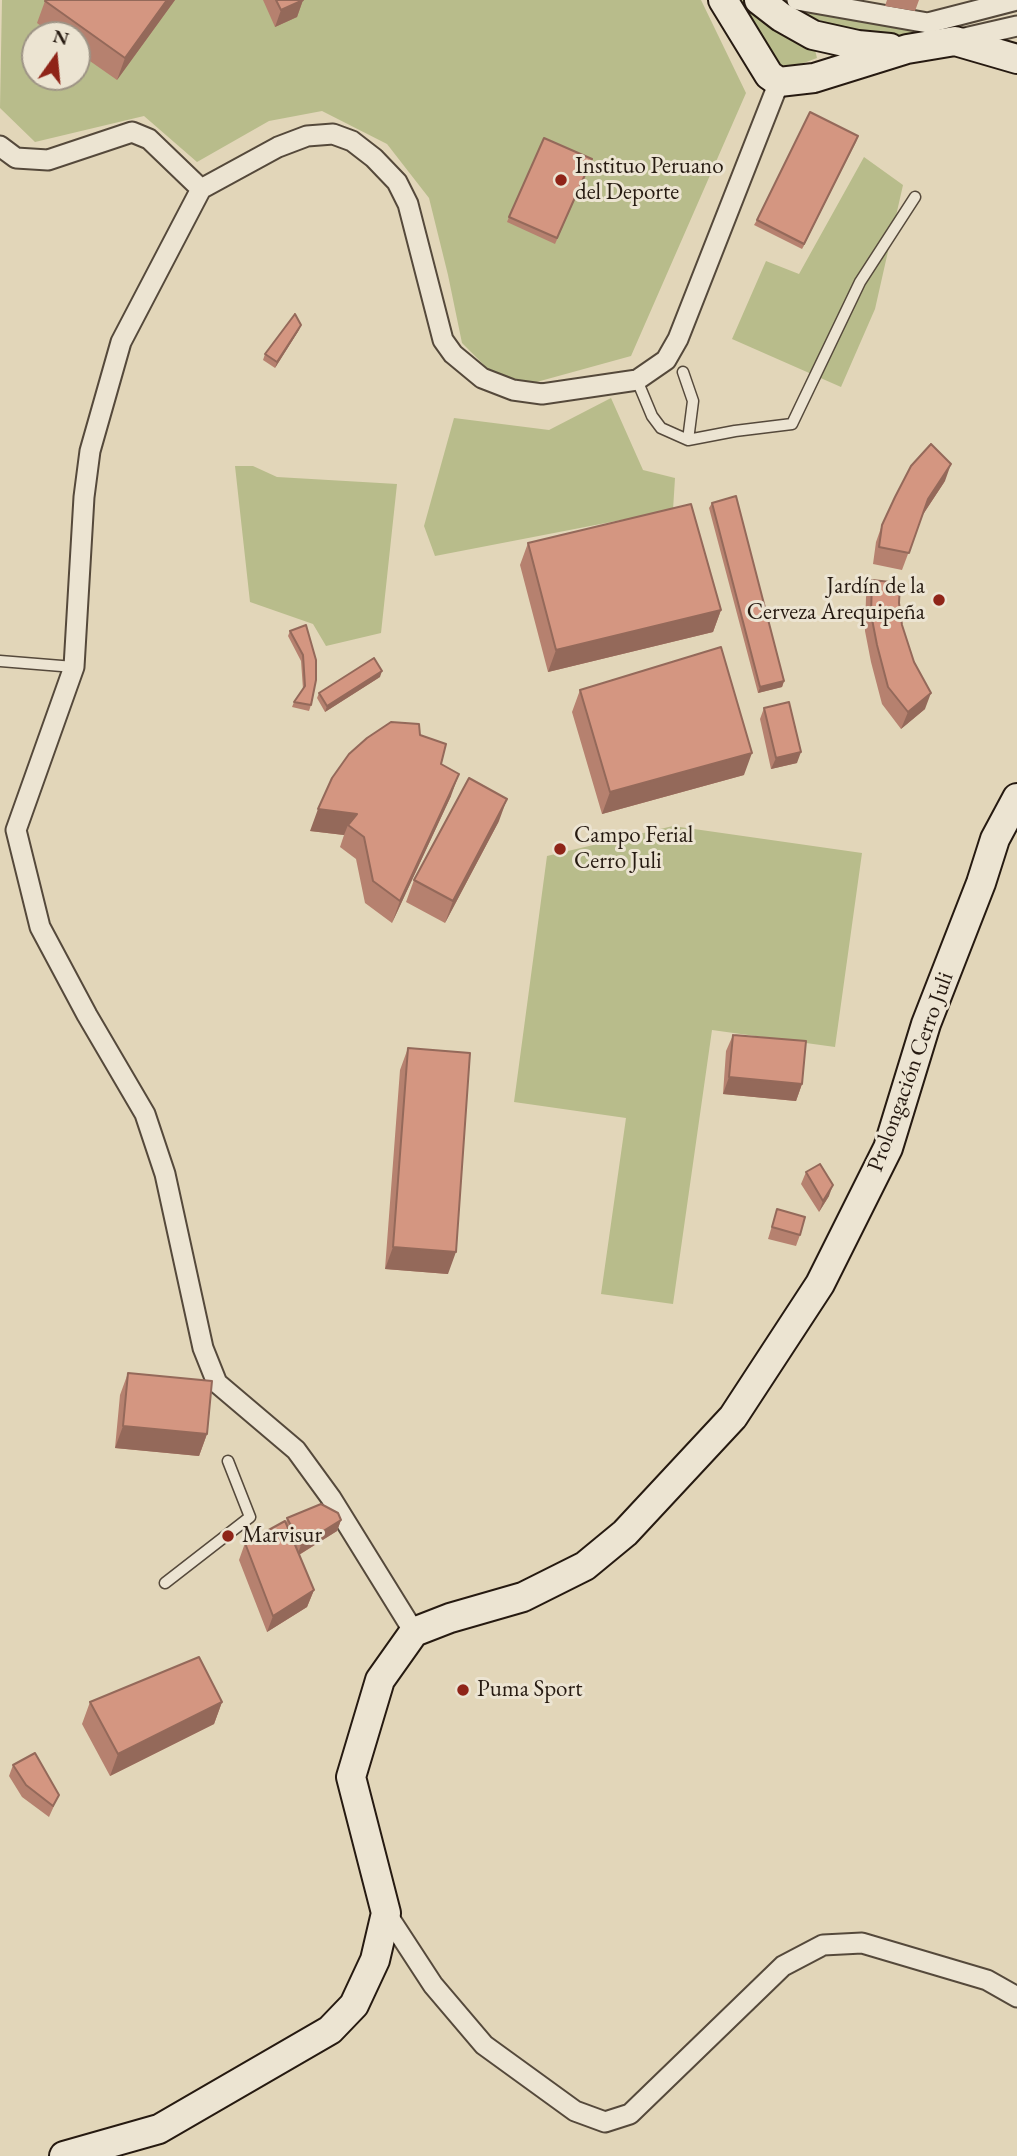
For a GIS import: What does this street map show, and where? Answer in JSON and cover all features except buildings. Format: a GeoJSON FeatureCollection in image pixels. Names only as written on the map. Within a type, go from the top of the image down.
{"type":"FeatureCollection","features":[{"type":"Feature","properties":{"kind":"street"},"geometry":{"type":"LineString","coordinates":[[723,0],[769,75],[779,82],[814,78],[907,49],[1017,26]]}},
{"type":"Feature","properties":{"kind":"street"},"geometry":{"type":"LineString","coordinates":[[759,0],[781,17],[813,35],[858,46],[907,49]]}},
{"type":"Feature","properties":{"kind":"street"},"geometry":{"type":"LineString","coordinates":[[797,0],[928,23],[1017,1]]}},
{"type":"Feature","properties":{"kind":"street"},"geometry":{"type":"LineString","coordinates":[[955,41],[1017,59]]}},
{"type":"Feature","properties":{"kind":"street"},"geometry":{"type":"LineString","coordinates":[[779,82],[678,339],[666,360],[637,380],[542,394],[513,390],[482,378],[471,370],[453,354],[443,340],[408,204],[397,182],[374,158],[352,141],[333,134],[307,136],[278,147],[201,189],[121,342],[112,366],[90,451],[87,474],[74,667],[16,830],[40,927],[87,1015],[145,1114],[165,1174],[203,1348],[216,1383],[296,1450],[331,1497],[414,1632],[380,1680],[351,1777],[386,1913],[433,1985],[484,2045],[575,2111],[605,2122],[629,2114],[783,1966],[823,1945],[862,1942],[987,1980],[1017,1997]]}},
{"type":"Feature","properties":{"kind":"street"},"geometry":{"type":"LineString","coordinates":[[0,146],[16,158],[48,160],[132,132],[149,139],[201,189]]}},
{"type":"Feature","properties":{"kind":"street","name":"Prolongación Cerro Juli"},"geometry":{"type":"LineString","coordinates":[[414,1632],[450,1618],[523,1597],[585,1566],[625,1532],[733,1417],[820,1284],[888,1147],[926,1024],[981,883],[995,839],[1017,798]]}},
{"type":"Feature","properties":{"kind":"street"},"geometry":{"type":"LineString","coordinates":[[64,2156],[159,2129],[330,2030],[354,2005],[375,1960],[386,1913]]}},
{"type":"Feature","properties":{"kind":"lane"},"geometry":{"type":"LineString","coordinates":[[637,380],[652,415],[661,428],[688,440],[792,424],[860,282],[915,197]]}},
{"type":"Feature","properties":{"kind":"lane"},"geometry":{"type":"LineString","coordinates":[[683,372],[693,401],[688,440]]}},
{"type":"Feature","properties":{"kind":"lane"},"geometry":{"type":"LineString","coordinates":[[0,661],[74,667]]}},
{"type":"Feature","properties":{"kind":"lane"},"geometry":{"type":"LineString","coordinates":[[165,1583],[250,1517],[228,1461]]}},
{"type":"Feature","properties":{"kind":"green space","name":"Instituo Peruano del Deporte"},"geometry":{"type":"Polygon","coordinates":[[[2,0],[701,0],[746,93],[631,356],[533,383],[493,374],[462,343],[429,198],[387,144],[322,111],[269,121],[197,162],[144,116],[35,142],[0,108],[2,0]]]}},
{"type":"Feature","properties":{"kind":"green space"},"geometry":{"type":"Polygon","coordinates":[[[737,0],[746,0],[815,50],[817,58],[790,68],[775,66],[737,0]]]}},
{"type":"Feature","properties":{"kind":"green space"},"geometry":{"type":"Polygon","coordinates":[[[782,0],[809,0],[918,25],[917,36],[904,38],[832,24],[805,16],[782,0]]]}},
{"type":"Feature","properties":{"kind":"green space"},"geometry":{"type":"Polygon","coordinates":[[[864,157],[903,185],[875,309],[841,387],[732,339],[766,261],[799,274],[864,157]]]}},
{"type":"Feature","properties":{"kind":"green space"},"geometry":{"type":"Polygon","coordinates":[[[611,398],[643,470],[675,478],[673,510],[435,556],[424,526],[454,418],[549,430],[611,398]]]}},
{"type":"Feature","properties":{"kind":"green space"},"geometry":{"type":"Polygon","coordinates":[[[235,466],[253,466],[277,477],[397,484],[381,633],[326,646],[313,624],[250,602],[235,466]]]}},
{"type":"Feature","properties":{"kind":"green space"},"geometry":{"type":"Polygon","coordinates":[[[673,826],[862,853],[835,1047],[712,1030],[673,1304],[601,1294],[626,1118],[514,1102],[547,856],[673,826]]]}},
{"type":"Feature","properties":{"kind":"place","name":"Instituo Peruano del Deporte"},"geometry":{"type":"Point","coordinates":[561,180]}},
{"type":"Feature","properties":{"kind":"place","name":"Jardín de la Cerveza Arequipeña"},"geometry":{"type":"Point","coordinates":[939,600]}},
{"type":"Feature","properties":{"kind":"place","name":"Campo Ferial Cerro Juli"},"geometry":{"type":"Point","coordinates":[560,849]}},
{"type":"Feature","properties":{"kind":"place","name":"Marvisur"},"geometry":{"type":"Point","coordinates":[228,1536]}},
{"type":"Feature","properties":{"kind":"place","name":"Puma Sport"},"geometry":{"type":"Point","coordinates":[463,1690]}}]}
